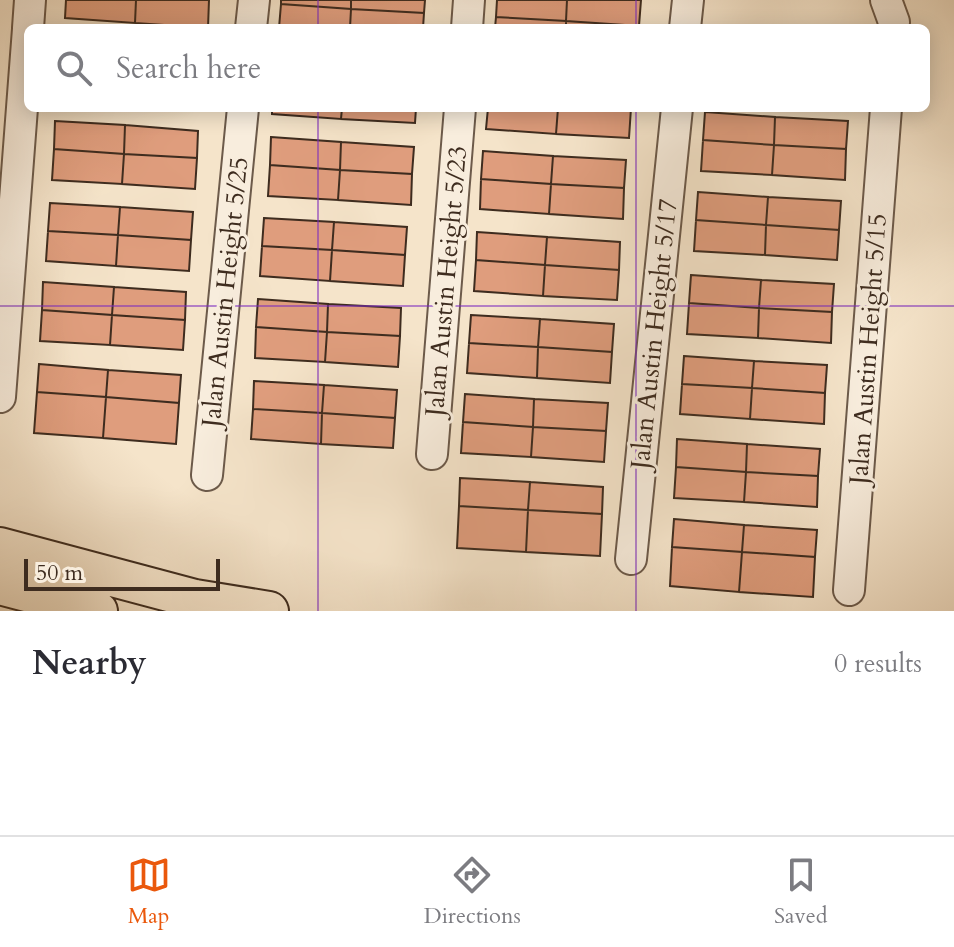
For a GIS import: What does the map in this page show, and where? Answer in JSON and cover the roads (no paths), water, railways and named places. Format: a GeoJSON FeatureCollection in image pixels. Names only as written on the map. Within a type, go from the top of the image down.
{"type":"FeatureCollection","features":[{"type":"Feature","properties":{"kind":"main road"},"geometry":{"type":"LineString","coordinates":[[0,547],[194,605],[245,609]]}},
{"type":"Feature","properties":{"kind":"main road"},"geometry":{"type":"LineString","coordinates":[[0,585],[84,609]]}},
{"type":"Feature","properties":{"kind":"street"},"geometry":{"type":"LineString","coordinates":[[28,24],[30,0]]}},
{"type":"Feature","properties":{"kind":"street"},"geometry":{"type":"LineString","coordinates":[[251,24],[254,0]]}},
{"type":"Feature","properties":{"kind":"street"},"geometry":{"type":"LineString","coordinates":[[467,24],[469,0]]}},
{"type":"Feature","properties":{"kind":"street"},"geometry":{"type":"LineString","coordinates":[[685,24],[688,0]]}},
{"type":"Feature","properties":{"kind":"street"},"geometry":{"type":"LineString","coordinates":[[886,0],[892,24]]}},
{"type":"Feature","properties":{"kind":"street"},"geometry":{"type":"LineString","coordinates":[[0,397],[24,81]]}},
{"type":"Feature","properties":{"kind":"street","name":"Jalan Austin Height 5/25"},"geometry":{"type":"LineString","coordinates":[[207,475],[243,112]]}},
{"type":"Feature","properties":{"kind":"street","name":"Jalan Austin Height 5/23"},"geometry":{"type":"LineString","coordinates":[[432,454],[460,112]]}},
{"type":"Feature","properties":{"kind":"street","name":"Jalan Austin Height 5/17"},"geometry":{"type":"LineString","coordinates":[[631,559],[677,112]]}},
{"type":"Feature","properties":{"kind":"street","name":"Jalan Austin Height 5/15"},"geometry":{"type":"LineString","coordinates":[[849,590],[886,112]]}}]}
